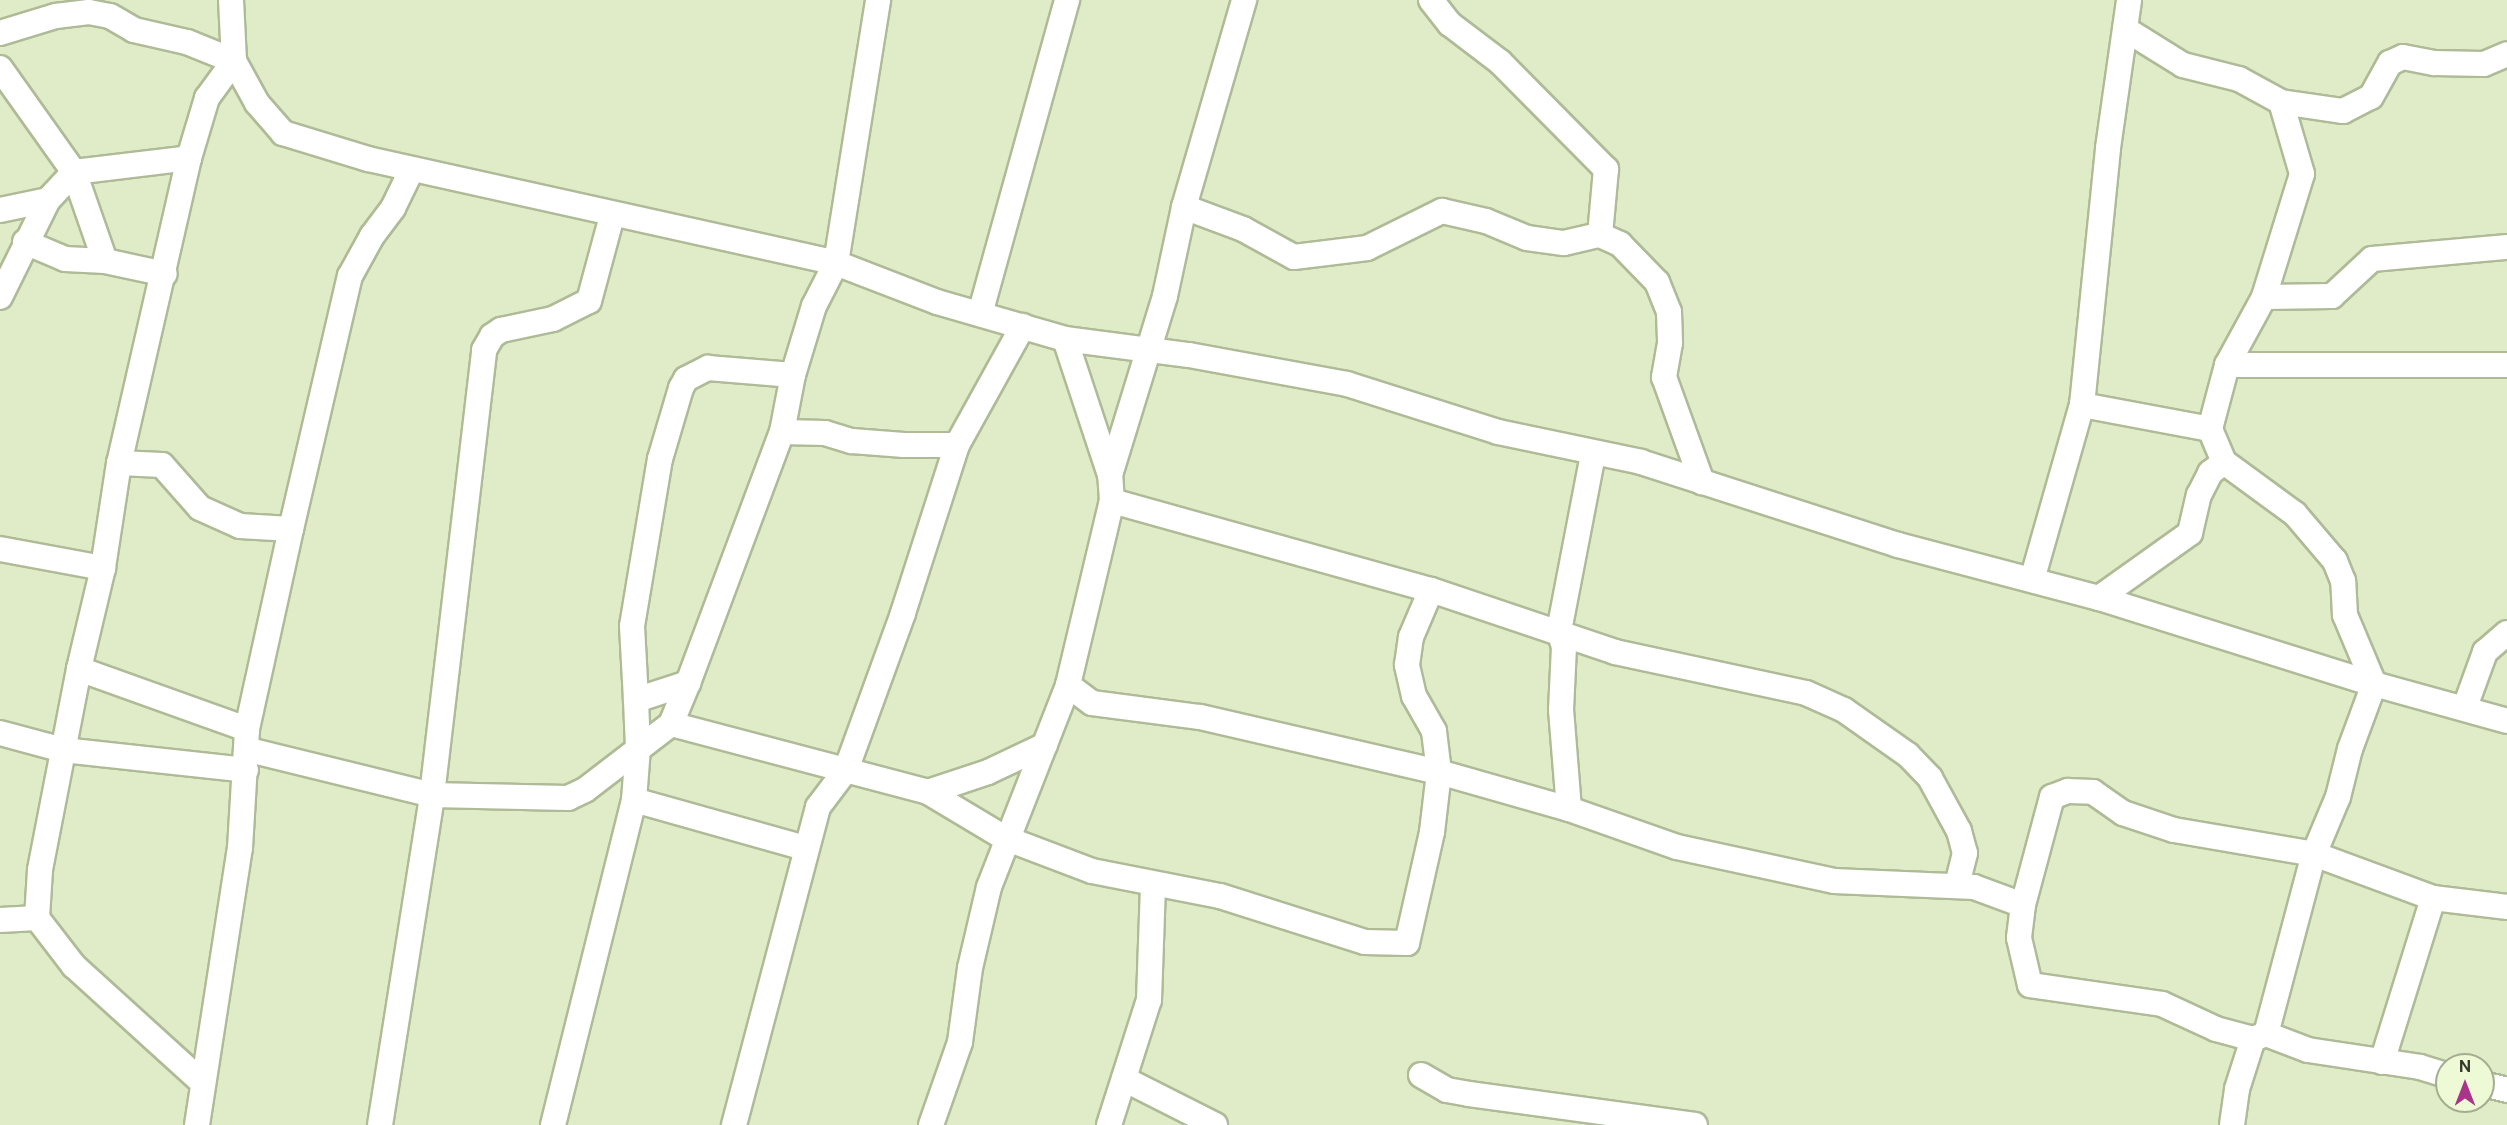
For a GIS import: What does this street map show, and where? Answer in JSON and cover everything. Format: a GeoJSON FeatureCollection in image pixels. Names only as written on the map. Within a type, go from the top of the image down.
{"type":"FeatureCollection","features":[{"type":"Feature","properties":{"kind":"street"},"geometry":{"type":"LineString","coordinates":[[231,0],[234,61],[257,103],[282,133],[412,169],[612,216],[836,263],[937,302],[1065,339],[1347,384],[1498,432],[1593,455],[1641,462],[1898,545],[2099,598],[2374,684],[2464,707],[2507,721]]}},
{"type":"Feature","properties":{"kind":"street"},"geometry":{"type":"LineString","coordinates":[[79,669],[248,750],[432,795],[568,798],[585,790],[671,724],[782,432],[793,375],[814,306],[836,263],[878,0]]}},
{"type":"Feature","properties":{"kind":"street"},"geometry":{"type":"LineString","coordinates":[[980,314],[1067,0]]}},
{"type":"Feature","properties":{"kind":"street"},"geometry":{"type":"LineString","coordinates":[[1110,475],[1148,351],[1184,207],[1244,0]]}},
{"type":"Feature","properties":{"kind":"street"},"geometry":{"type":"LineString","coordinates":[[1431,0],[1450,24],[1500,62],[1606,169],[1600,235]]}},
{"type":"Feature","properties":{"kind":"street"},"geometry":{"type":"LineString","coordinates":[[2032,580],[2082,405],[2108,148],[2129,0]]}},
{"type":"Feature","properties":{"kind":"street"},"geometry":{"type":"LineString","coordinates":[[0,33],[57,16],[89,12],[110,16],[134,30],[187,42],[234,61]]}},
{"type":"Feature","properties":{"kind":"street"},"geometry":{"type":"LineString","coordinates":[[2125,29],[2183,65],[2239,79],[2280,102],[2343,111],[2371,97],[2390,63],[2403,57],[2434,63],[2484,64],[2507,54]]}},
{"type":"Feature","properties":{"kind":"street"},"geometry":{"type":"LineString","coordinates":[[202,1082],[74,966],[37,918],[40,870],[79,669],[103,568],[118,463],[165,274],[189,158],[207,98],[234,61]]}},
{"type":"Feature","properties":{"kind":"street"},"geometry":{"type":"LineString","coordinates":[[0,68],[74,172],[105,261]]}},
{"type":"Feature","properties":{"kind":"street"},"geometry":{"type":"LineString","coordinates":[[2232,1125],[2237,1089],[2259,1036],[2314,854],[2338,797],[2374,684],[2345,615],[2343,580],[2335,561],[2295,514],[2224,462],[2210,429],[2227,365],[2264,297],[2302,174],[2280,102]]}},
{"type":"Feature","properties":{"kind":"street"},"geometry":{"type":"LineString","coordinates":[[0,297],[25,242],[48,200],[74,172],[189,158]]}},
{"type":"Feature","properties":{"kind":"street"},"geometry":{"type":"LineString","coordinates":[[197,1125],[240,848],[248,750],[291,529],[350,276],[372,236],[393,208],[412,169]]}},
{"type":"Feature","properties":{"kind":"street"},"geometry":{"type":"LineString","coordinates":[[0,210],[48,200]]}},
{"type":"Feature","properties":{"kind":"street"},"geometry":{"type":"LineString","coordinates":[[1184,207],[1243,229],[1294,257],[1367,248],[1442,211],[1486,221],[1527,238],[1564,243],[1600,235],[1620,244],[1658,282],[1668,312],[1670,343],[1664,377],[1702,482]]}},
{"type":"Feature","properties":{"kind":"street"},"geometry":{"type":"LineString","coordinates":[[380,1125],[432,795],[484,350],[492,336],[501,330],[553,319],[589,301],[612,216]]}},
{"type":"Feature","properties":{"kind":"street"},"geometry":{"type":"LineString","coordinates":[[25,242],[65,259],[105,261],[165,274]]}},
{"type":"Feature","properties":{"kind":"street"},"geometry":{"type":"LineString","coordinates":[[2264,297],[2332,296],[2372,259],[2507,247]]}},
{"type":"Feature","properties":{"kind":"street"},"geometry":{"type":"LineString","coordinates":[[734,1125],[805,848],[818,807],[846,770],[903,613],[957,445],[1023,326]]}},
{"type":"Feature","properties":{"kind":"street"},"geometry":{"type":"LineString","coordinates":[[931,1125],[960,1042],[970,968],[1005,838],[1068,685],[1112,501],[1110,475],[1065,339]]}},
{"type":"Feature","properties":{"kind":"street"},"geometry":{"type":"LineString","coordinates":[[2227,365],[2507,365]]}},
{"type":"Feature","properties":{"kind":"street"},"geometry":{"type":"LineString","coordinates":[[552,1125],[634,800],[638,748],[632,626],[660,459],[681,388],[686,379],[708,368],[793,375]]}},
{"type":"Feature","properties":{"kind":"street"},"geometry":{"type":"LineString","coordinates":[[2082,405],[2210,429]]}},
{"type":"Feature","properties":{"kind":"street"},"geometry":{"type":"LineString","coordinates":[[782,432],[825,433],[852,441],[904,445],[957,445]]}},
{"type":"Feature","properties":{"kind":"street"},"geometry":{"type":"LineString","coordinates":[[1569,809],[1561,710],[1564,648],[1559,631],[1593,455]]}},
{"type":"Feature","properties":{"kind":"street"},"geometry":{"type":"LineString","coordinates":[[2099,598],[2190,533],[2199,495],[2210,473],[2224,462]]}},
{"type":"Feature","properties":{"kind":"street"},"geometry":{"type":"LineString","coordinates":[[118,463],[162,465],[200,508],[240,526],[291,529]]}},
{"type":"Feature","properties":{"kind":"street"},"geometry":{"type":"LineString","coordinates":[[1112,501],[1431,590],[1518,622],[1559,631],[1616,652],[1806,693],[1844,710],[1908,755],[1930,778],[1959,831],[1965,853],[1957,886]]}},
{"type":"Feature","properties":{"kind":"street"},"geometry":{"type":"LineString","coordinates":[[0,549],[103,568]]}},
{"type":"Feature","properties":{"kind":"street"},"geometry":{"type":"LineString","coordinates":[[671,724],[928,792],[1005,838],[1092,871],[1153,886],[1220,896],[1365,942],[1407,943],[1432,832],[1439,772],[1434,731],[1413,696],[1407,665],[1412,637],[1431,590]]}},
{"type":"Feature","properties":{"kind":"street"},"geometry":{"type":"LineString","coordinates":[[2464,707],[2485,652],[2507,633]]}},
{"type":"Feature","properties":{"kind":"street"},"geometry":{"type":"LineString","coordinates":[[636,700],[688,683]]}},
{"type":"Feature","properties":{"kind":"street"},"geometry":{"type":"LineString","coordinates":[[1068,685],[1092,703],[1200,717],[1439,772],[1569,809],[1677,847],[1815,878],[1974,887],[2023,905]]}},
{"type":"Feature","properties":{"kind":"street"},"geometry":{"type":"LineString","coordinates":[[0,733],[63,750],[248,750]]}},
{"type":"Feature","properties":{"kind":"street"},"geometry":{"type":"LineString","coordinates":[[928,792],[988,772],[1045,745]]}},
{"type":"Feature","properties":{"kind":"street"},"geometry":{"type":"LineString","coordinates":[[2435,1073],[2308,1050],[2259,1036],[2216,1029],[2162,1004],[2030,985],[2019,938],[2023,905],[2052,797],[2058,791],[2093,792],[2123,813],[2174,830],[2314,854],[2433,898],[2507,907]]}},
{"type":"Feature","properties":{"kind":"street"},"geometry":{"type":"LineString","coordinates":[[634,800],[805,848]]}},
{"type":"Feature","properties":{"kind":"street"},"geometry":{"type":"LineString","coordinates":[[1109,1125],[1149,999],[1153,886]]}},
{"type":"Feature","properties":{"kind":"street"},"geometry":{"type":"LineString","coordinates":[[2382,1062],[2433,898]]}},
{"type":"Feature","properties":{"kind":"street"},"geometry":{"type":"LineString","coordinates":[[0,920],[37,918]]}},
{"type":"Feature","properties":{"kind":"street"},"geometry":{"type":"LineString","coordinates":[[1421,1075],[1447,1090],[1490,1098],[1695,1125]]}},
{"type":"Feature","properties":{"kind":"street"},"geometry":{"type":"LineString","coordinates":[[1124,1079],[1215,1125]]}}]}
